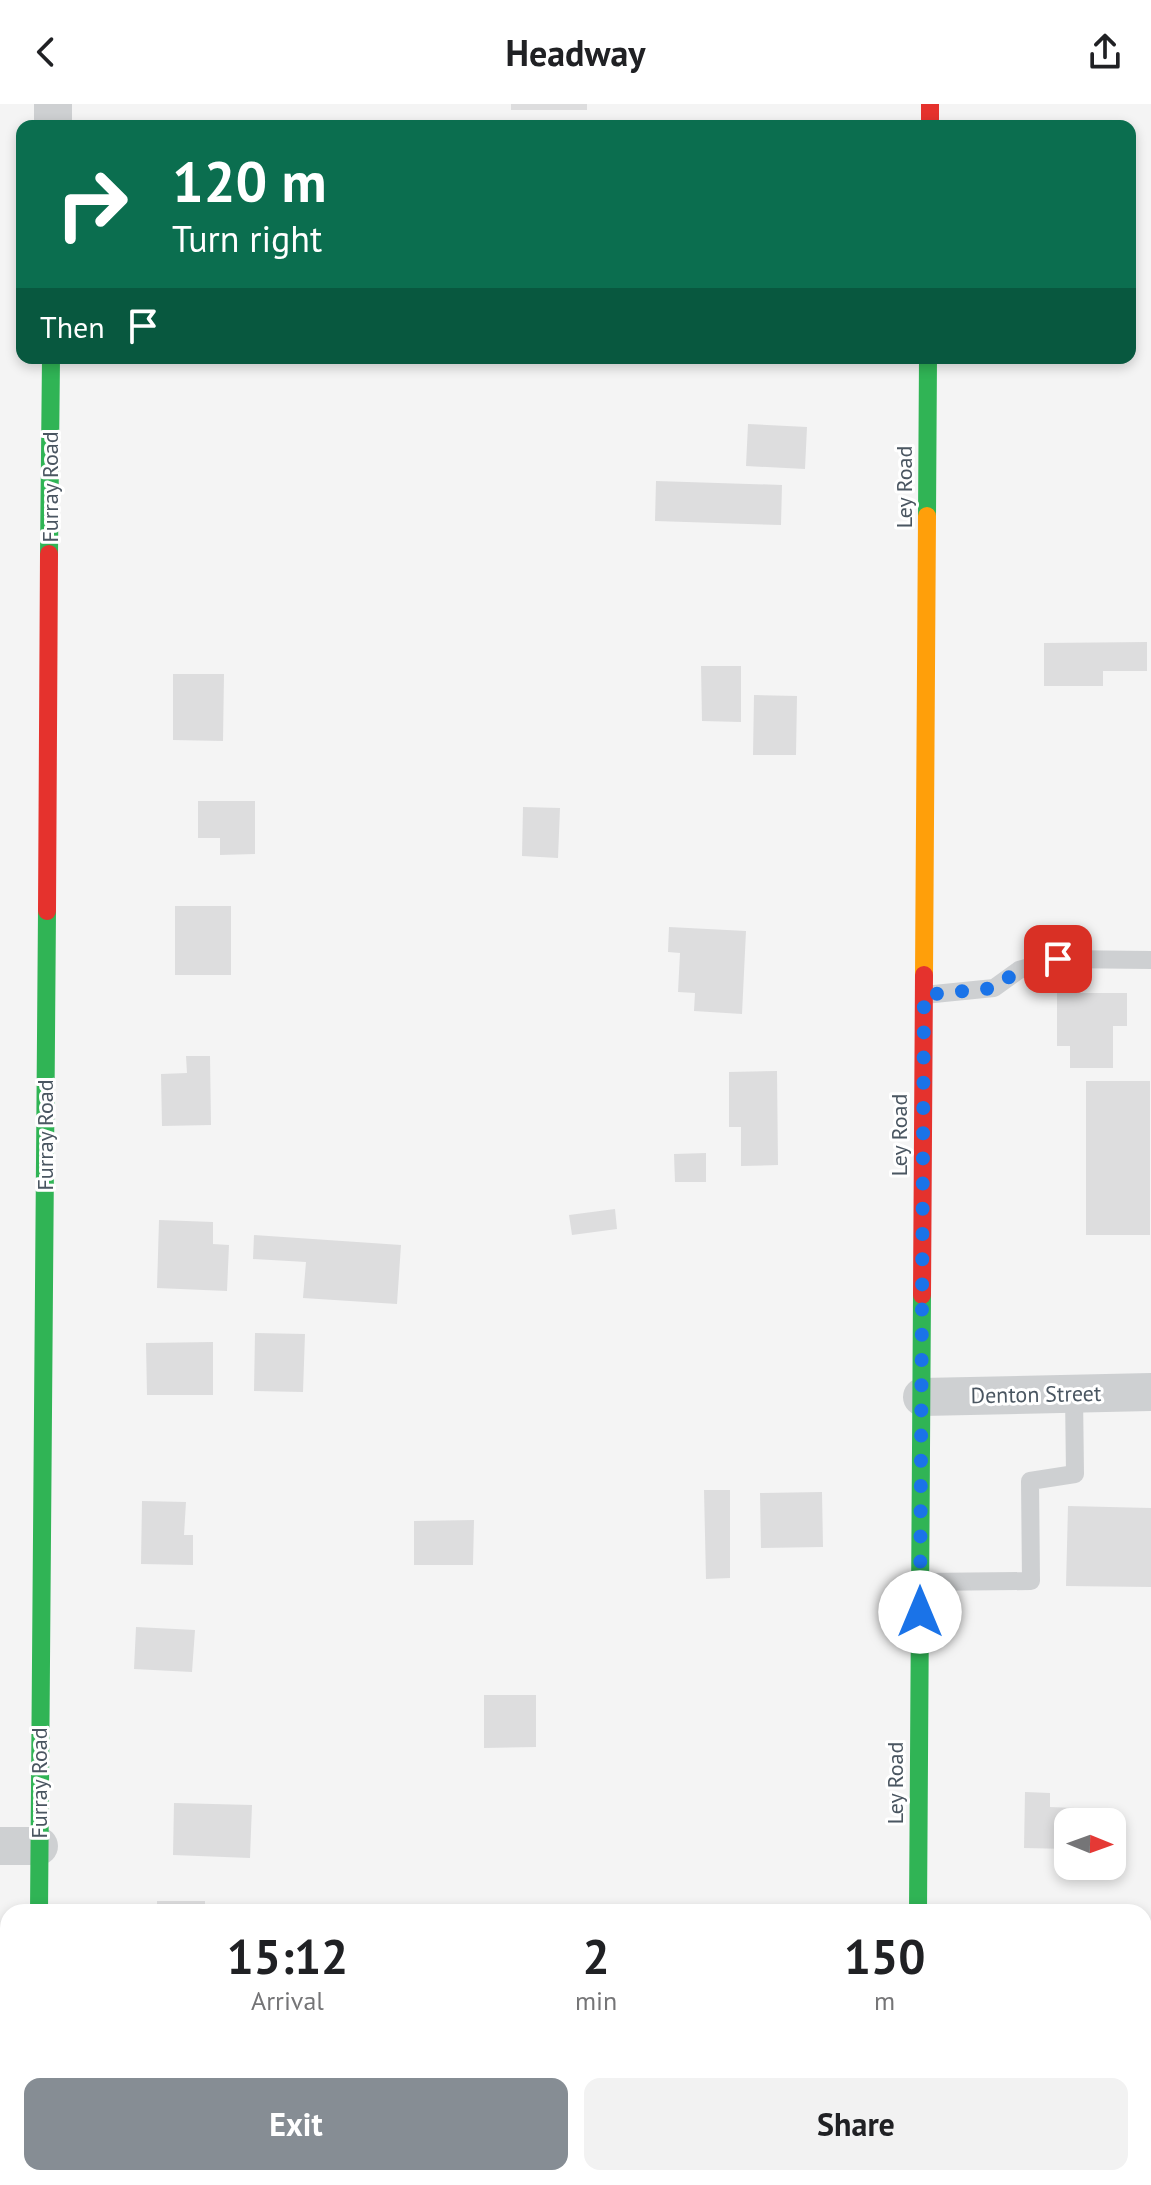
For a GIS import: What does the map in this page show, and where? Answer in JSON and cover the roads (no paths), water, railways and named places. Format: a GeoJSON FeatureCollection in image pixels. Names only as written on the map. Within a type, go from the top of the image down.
{"type":"FeatureCollection","features":[{"type":"Feature","properties":{"kind":"main road","name":"Furray Road"},"geometry":{"type":"LineString","coordinates":[[39,1904],[51,364]]}},
{"type":"Feature","properties":{"kind":"main road","name":"Ley Road"},"geometry":{"type":"LineString","coordinates":[[918,1904],[928,364]]}},
{"type":"Feature","properties":{"kind":"street","name":"Denton Street"},"geometry":{"type":"LineString","coordinates":[[922,1397],[1151,1392]]}},
{"type":"Feature","properties":{"kind":"street"},"geometry":{"type":"LineString","coordinates":[[0,1846],[39,1846]]}},
{"type":"Feature","properties":{"kind":"lane"},"geometry":{"type":"LineString","coordinates":[[924,995],[994,988],[1019,970],[1058,959],[1151,960]]}},
{"type":"Feature","properties":{"kind":"lane"},"geometry":{"type":"LineString","coordinates":[[920,1582],[1031,1581],[1030,1481],[1075,1474],[1074,1394]]}}]}
